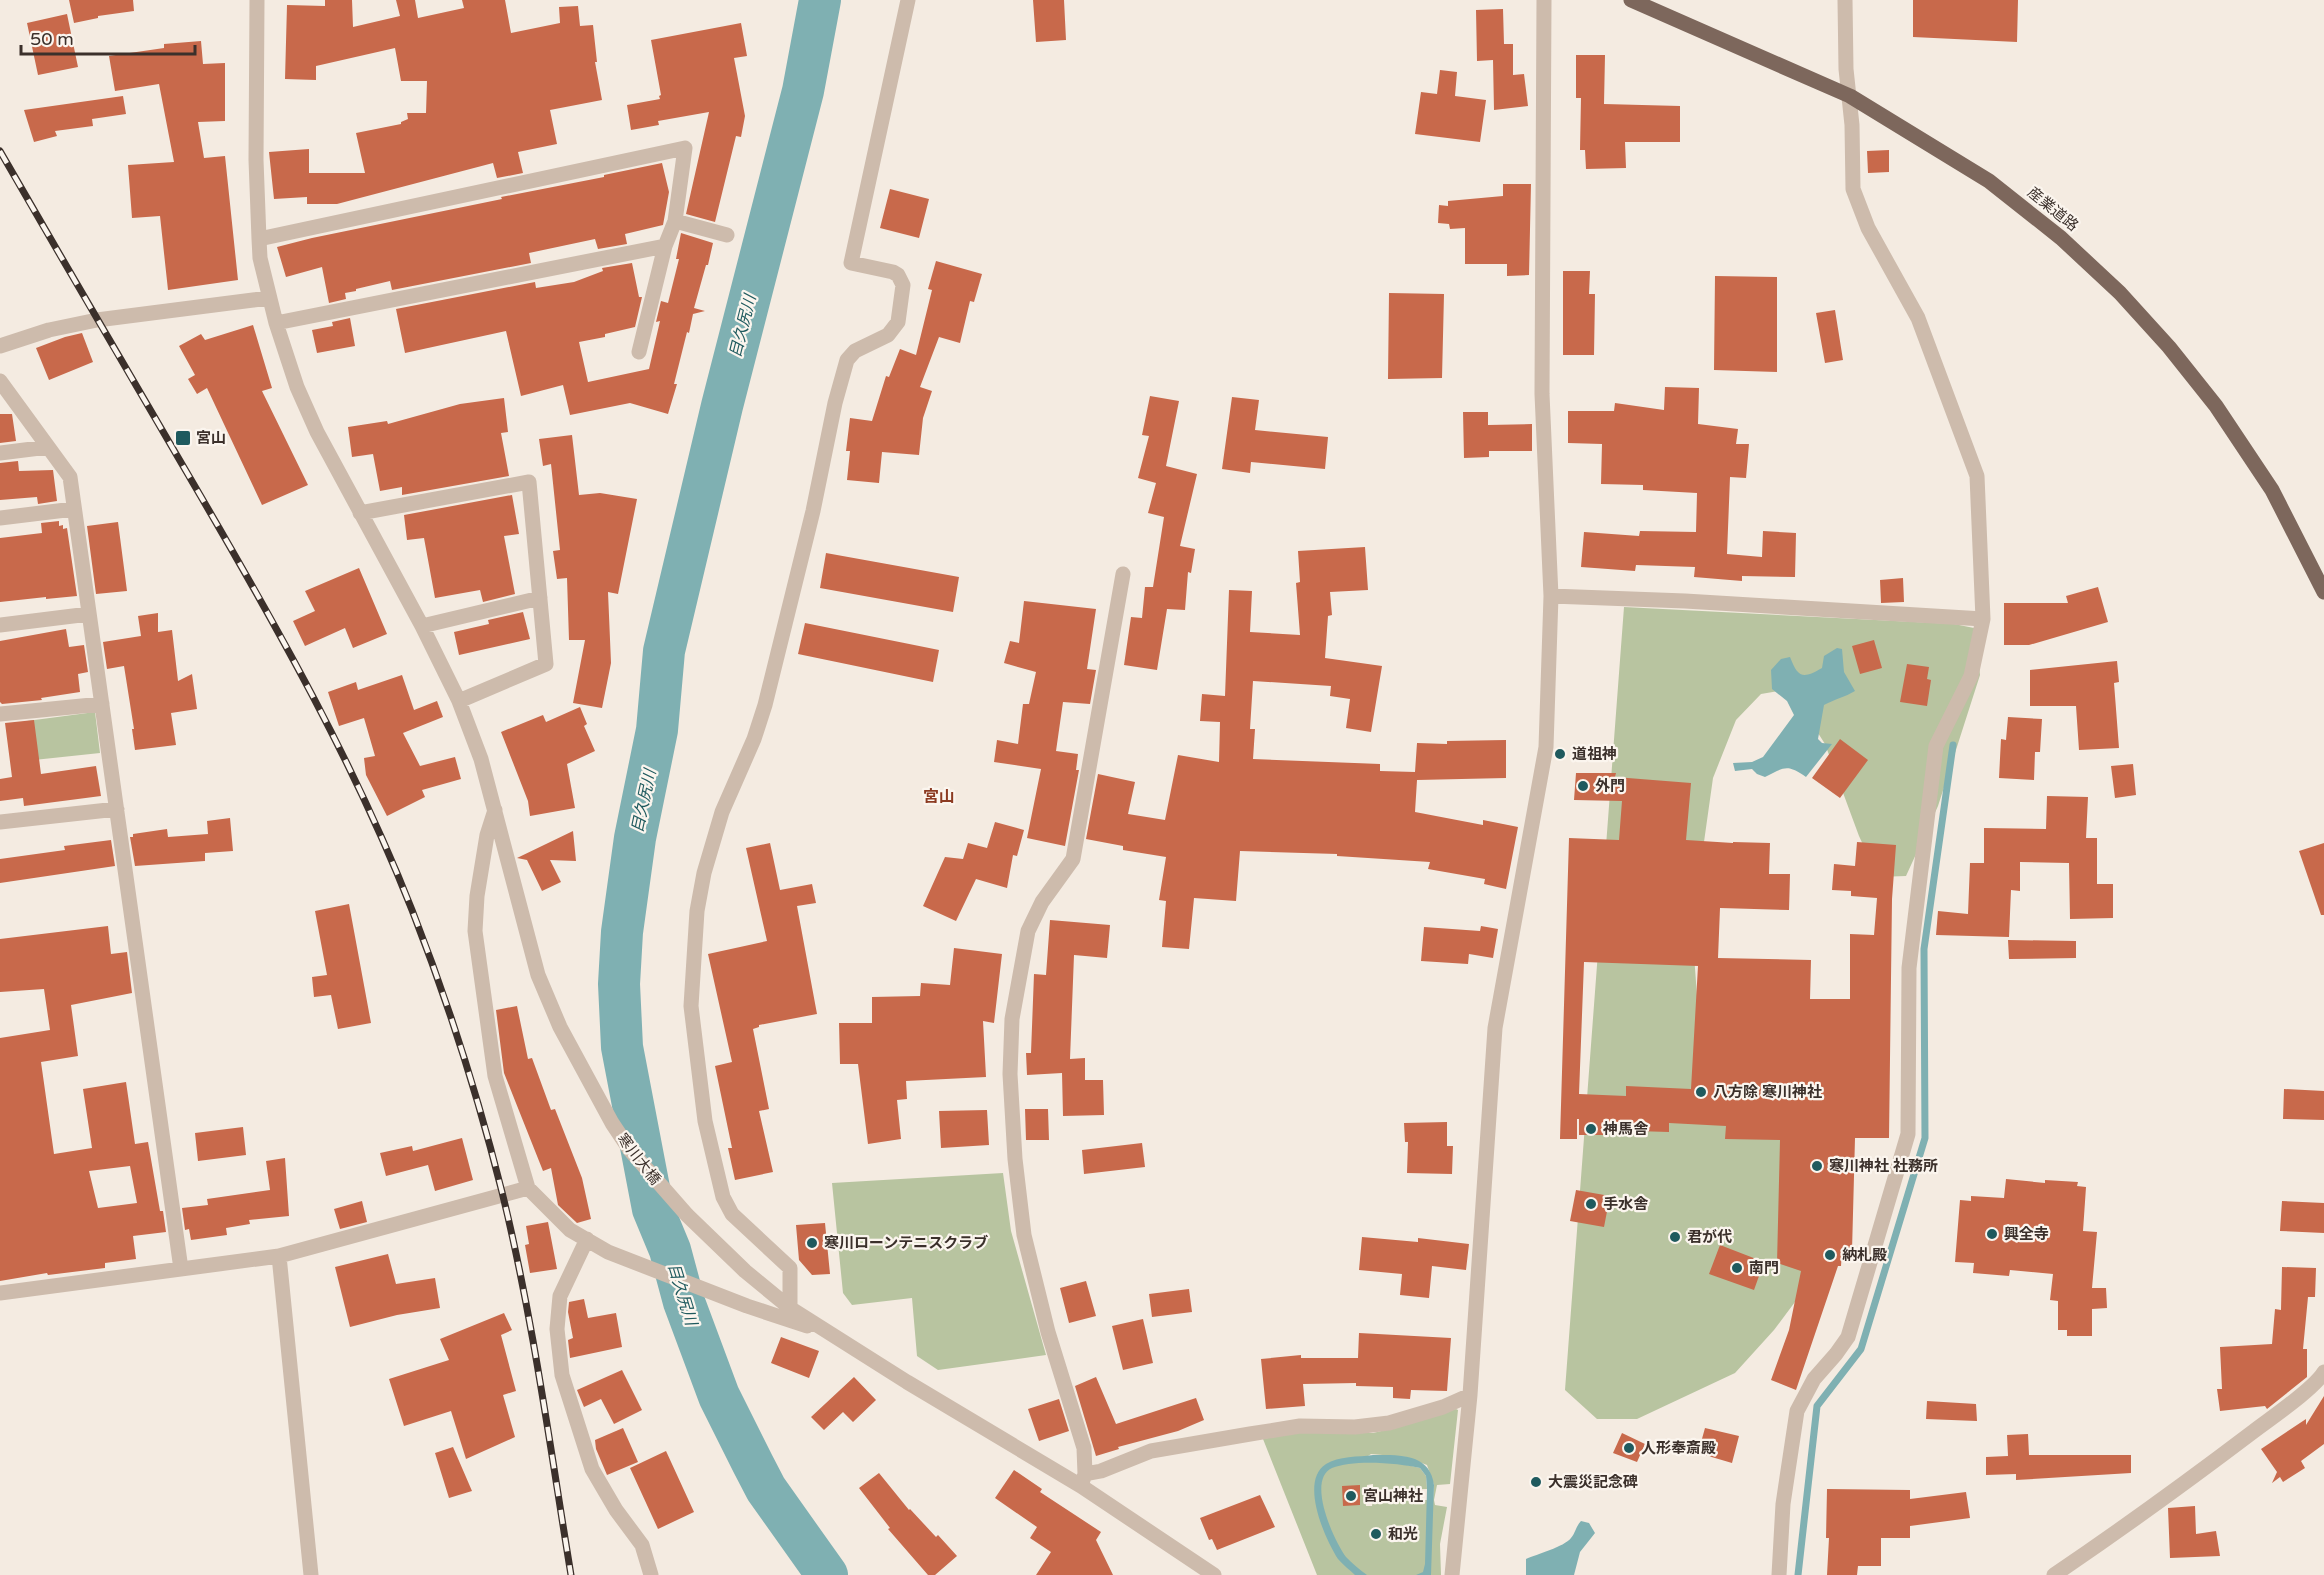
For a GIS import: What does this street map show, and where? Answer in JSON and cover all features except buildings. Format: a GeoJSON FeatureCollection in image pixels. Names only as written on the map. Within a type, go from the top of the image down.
{"type":"FeatureCollection","features":[{"type":"Feature","properties":{"kind":"main road","name":"産業道路"},"geometry":{"type":"LineString","coordinates":[[1631,0],[1850,96],[1989,181],[2061,238],[2120,293],[2169,347],[2216,406],[2272,490],[2324,592]]}},
{"type":"Feature","properties":{"kind":"street","name":"寒川大橋"},"geometry":{"type":"LineString","coordinates":[[257,0],[256,160],[260,258],[268,298],[297,387],[317,432],[422,626],[459,701],[481,759],[538,975],[560,1027],[598,1100],[630,1150],[687,1215],[746,1271],[790,1308],[831,1334]]}},
{"type":"Feature","properties":{"kind":"street"},"geometry":{"type":"LineString","coordinates":[[790,1308],[790,1268],[732,1214],[723,1197],[715,1164],[705,1121],[691,1006],[697,911],[704,873],[722,812],[754,739],[765,705],[813,511],[835,403],[847,360],[855,351],[888,335],[898,322],[903,285],[898,275],[851,263],[908,0]]}},
{"type":"Feature","properties":{"kind":"street"},"geometry":{"type":"LineString","coordinates":[[1452,1575],[1470,1395],[1496,1028],[1546,747],[1551,596],[1542,394],[1544,0]]}},
{"type":"Feature","properties":{"kind":"street"},"geometry":{"type":"LineString","coordinates":[[1779,1575],[1783,1504],[1797,1411],[1814,1379],[1848,1337],[1908,1134],[1909,968],[1936,746],[1971,676],[1983,620],[1977,476],[1917,318],[1868,228],[1852,189],[1845,0]]}},
{"type":"Feature","properties":{"kind":"street"},"geometry":{"type":"LineString","coordinates":[[259,239],[685,148],[675,221],[666,246],[639,352]]}},
{"type":"Feature","properties":{"kind":"street"},"geometry":{"type":"LineString","coordinates":[[675,221],[727,235]]}},
{"type":"Feature","properties":{"kind":"street"},"geometry":{"type":"LineString","coordinates":[[276,322],[666,246]]}},
{"type":"Feature","properties":{"kind":"street"},"geometry":{"type":"LineString","coordinates":[[0,346],[50,330],[97,320],[268,298]]}},
{"type":"Feature","properties":{"kind":"street"},"geometry":{"type":"LineString","coordinates":[[0,381],[70,477],[181,1269]]}},
{"type":"Feature","properties":{"kind":"street"},"geometry":{"type":"LineString","coordinates":[[0,453],[48,447]]}},
{"type":"Feature","properties":{"kind":"street"},"geometry":{"type":"LineString","coordinates":[[360,513],[529,482],[546,664],[459,701]]}},
{"type":"Feature","properties":{"kind":"street"},"geometry":{"type":"LineString","coordinates":[[0,518],[74,509]]}},
{"type":"Feature","properties":{"kind":"street"},"geometry":{"type":"LineString","coordinates":[[1083,1480],[1084,1448],[1048,1332],[1024,1235],[1015,1159],[1010,1074],[1012,1019],[1028,931],[1042,902],[1073,860],[1123,574]]}},
{"type":"Feature","properties":{"kind":"street"},"geometry":{"type":"LineString","coordinates":[[1551,596],[1685,601],[1983,620]]}},
{"type":"Feature","properties":{"kind":"street"},"geometry":{"type":"LineString","coordinates":[[422,626],[540,598]]}},
{"type":"Feature","properties":{"kind":"street"},"geometry":{"type":"LineString","coordinates":[[0,625],[89,614]]}},
{"type":"Feature","properties":{"kind":"street"},"geometry":{"type":"LineString","coordinates":[[0,714],[102,704]]}},
{"type":"Feature","properties":{"kind":"street"},"geometry":{"type":"LineString","coordinates":[[0,822],[117,809]]}},
{"type":"Feature","properties":{"kind":"street"},"geometry":{"type":"LineString","coordinates":[[495,810],[487,835],[477,896],[475,931],[495,1076],[528,1188],[570,1230],[617,1255],[747,1306],[831,1334],[1083,1480],[1214,1575]]}},
{"type":"Feature","properties":{"kind":"street"},"geometry":{"type":"LineString","coordinates":[[0,1293],[279,1256],[528,1188]]}},
{"type":"Feature","properties":{"kind":"street"},"geometry":{"type":"LineString","coordinates":[[587,1239],[560,1296],[557,1329],[562,1375],[592,1469],[616,1510],[642,1545],[651,1575]]}},
{"type":"Feature","properties":{"kind":"street"},"geometry":{"type":"LineString","coordinates":[[279,1256],[310,1575]]}},
{"type":"Feature","properties":{"kind":"street"},"geometry":{"type":"LineString","coordinates":[[2054,1575],[2125,1527],[2233,1447],[2286,1407],[2324,1372]]}},
{"type":"Feature","properties":{"kind":"street"},"geometry":{"type":"LineString","coordinates":[[1083,1480],[1151,1451],[1300,1426],[1355,1427],[1389,1423],[1443,1407],[1470,1395]]}},
{"type":"Feature","properties":{"kind":"green space"},"geometry":{"type":"Polygon","coordinates":[[[1624,607],[1954,624],[1974,628],[1980,675],[1938,806],[1906,876],[1878,877],[1859,836],[1825,744],[1790,689],[1761,694],[1736,720],[1713,778],[1692,927],[1700,1037],[1780,1129],[1824,1263],[1774,1330],[1735,1373],[1637,1419],[1597,1419],[1565,1390],[1624,607]]]}},
{"type":"Feature","properties":{"kind":"green space"},"geometry":{"type":"Polygon","coordinates":[[[95,712],[100,753],[34,760],[27,721],[95,712]]]}},
{"type":"Feature","properties":{"kind":"green space"},"geometry":{"type":"Polygon","coordinates":[[[1003,1173],[1011,1231],[1046,1355],[938,1370],[917,1356],[912,1298],[852,1305],[843,1293],[832,1183],[1003,1173]]]}},
{"type":"Feature","properties":{"kind":"green space"},"geometry":{"type":"Polygon","coordinates":[[[1458,1410],[1450,1484],[1437,1485],[1434,1500],[1435,1505],[1447,1507],[1440,1544],[1441,1575],[1317,1575],[1263,1439],[1301,1432],[1373,1433],[1458,1410]],[[1371,1454],[1368,1456],[1420,1468],[1426,1476],[1427,1489],[1373,1490],[1373,1484],[1367,1485],[1366,1506],[1372,1506],[1373,1500],[1433,1500],[1434,1485],[1427,1465],[1406,1457],[1371,1454]]]}},
{"type":"Feature","properties":{"kind":"water"},"geometry":{"type":"Polygon","coordinates":[[[1837,648],[1842,649],[1844,672],[1855,691],[1824,705],[1818,739],[1822,743],[1832,744],[1806,777],[1786,768],[1765,777],[1752,769],[1735,771],[1733,763],[1752,762],[1763,757],[1794,715],[1787,701],[1772,689],[1771,670],[1781,659],[1790,657],[1799,673],[1810,674],[1822,668],[1824,656],[1837,648]]]}},
{"type":"Feature","properties":{"kind":"water"},"geometry":{"type":"Polygon","coordinates":[[[1373,1455],[1412,1458],[1420,1461],[1431,1475],[1434,1485],[1431,1575],[1416,1575],[1423,1572],[1425,1564],[1427,1489],[1426,1476],[1420,1468],[1388,1463],[1364,1463],[1341,1465],[1332,1468],[1325,1475],[1322,1497],[1329,1525],[1346,1557],[1367,1575],[1355,1575],[1344,1565],[1338,1559],[1327,1538],[1321,1525],[1315,1496],[1318,1472],[1331,1461],[1373,1455]]]}},
{"type":"Feature","properties":{"kind":"water"},"geometry":{"type":"Polygon","coordinates":[[[1581,1521],[1589,1523],[1595,1533],[1580,1552],[1574,1575],[1526,1575],[1526,1559],[1568,1541],[1581,1521]]]}},
{"type":"Feature","properties":{"kind":"waterway","name":"目久尻川"},"geometry":{"type":"LineString","coordinates":[[820,0],[803,91],[722,406],[664,651],[657,730],[635,838],[622,932],[619,984],[622,1047],[653,1209],[670,1250],[684,1302],[719,1396],[766,1489],[827,1575]]}},
{"type":"Feature","properties":{"kind":"waterway"},"geometry":{"type":"LineString","coordinates":[[1798,1575],[1817,1406],[1861,1349],[1925,1138],[1924,949],[1953,745]]}},
{"type":"Feature","properties":{"kind":"railway"},"geometry":{"type":"LineString","coordinates":[[0,151],[229,545],[314,698],[366,803],[412,910],[462,1050],[502,1192],[532,1335],[571,1575]]}},
{"type":"Feature","properties":{"kind":"place","name":"宮山"},"geometry":{"type":"Point","coordinates":[183,438]}},
{"type":"Feature","properties":{"kind":"place","name":"道祖神"},"geometry":{"type":"Point","coordinates":[1560,754]}},
{"type":"Feature","properties":{"kind":"place","name":"外門"},"geometry":{"type":"Point","coordinates":[1583,786]}},
{"type":"Feature","properties":{"kind":"place","name":"八方除 寒川神社"},"geometry":{"type":"Point","coordinates":[1701,1092]}},
{"type":"Feature","properties":{"kind":"place","name":"神馬舎"},"geometry":{"type":"Point","coordinates":[1591,1129]}},
{"type":"Feature","properties":{"kind":"place","name":"寒川神社 社務所"},"geometry":{"type":"Point","coordinates":[1817,1166]}},
{"type":"Feature","properties":{"kind":"place","name":"手水舎"},"geometry":{"type":"Point","coordinates":[1591,1204]}},
{"type":"Feature","properties":{"kind":"place","name":"興全寺"},"geometry":{"type":"Point","coordinates":[1992,1234]}},
{"type":"Feature","properties":{"kind":"place","name":"君が代"},"geometry":{"type":"Point","coordinates":[1675,1237]}},
{"type":"Feature","properties":{"kind":"place","name":"寒川ローンテニスクラブ"},"geometry":{"type":"Point","coordinates":[812,1243]}},
{"type":"Feature","properties":{"kind":"place","name":"納札殿"},"geometry":{"type":"Point","coordinates":[1830,1255]}},
{"type":"Feature","properties":{"kind":"place","name":"南門"},"geometry":{"type":"Point","coordinates":[1737,1268]}},
{"type":"Feature","properties":{"kind":"place","name":"人形奉斎殿"},"geometry":{"type":"Point","coordinates":[1629,1448]}},
{"type":"Feature","properties":{"kind":"place","name":"大震災記念碑"},"geometry":{"type":"Point","coordinates":[1536,1482]}},
{"type":"Feature","properties":{"kind":"place","name":"宮山神社"},"geometry":{"type":"Point","coordinates":[1351,1496]}},
{"type":"Feature","properties":{"kind":"place","name":"和光"},"geometry":{"type":"Point","coordinates":[1376,1534]}},
{"type":"Feature","properties":{"kind":"district","name":"宮山"},"geometry":{"type":"Point","coordinates":[939,796]}}]}
